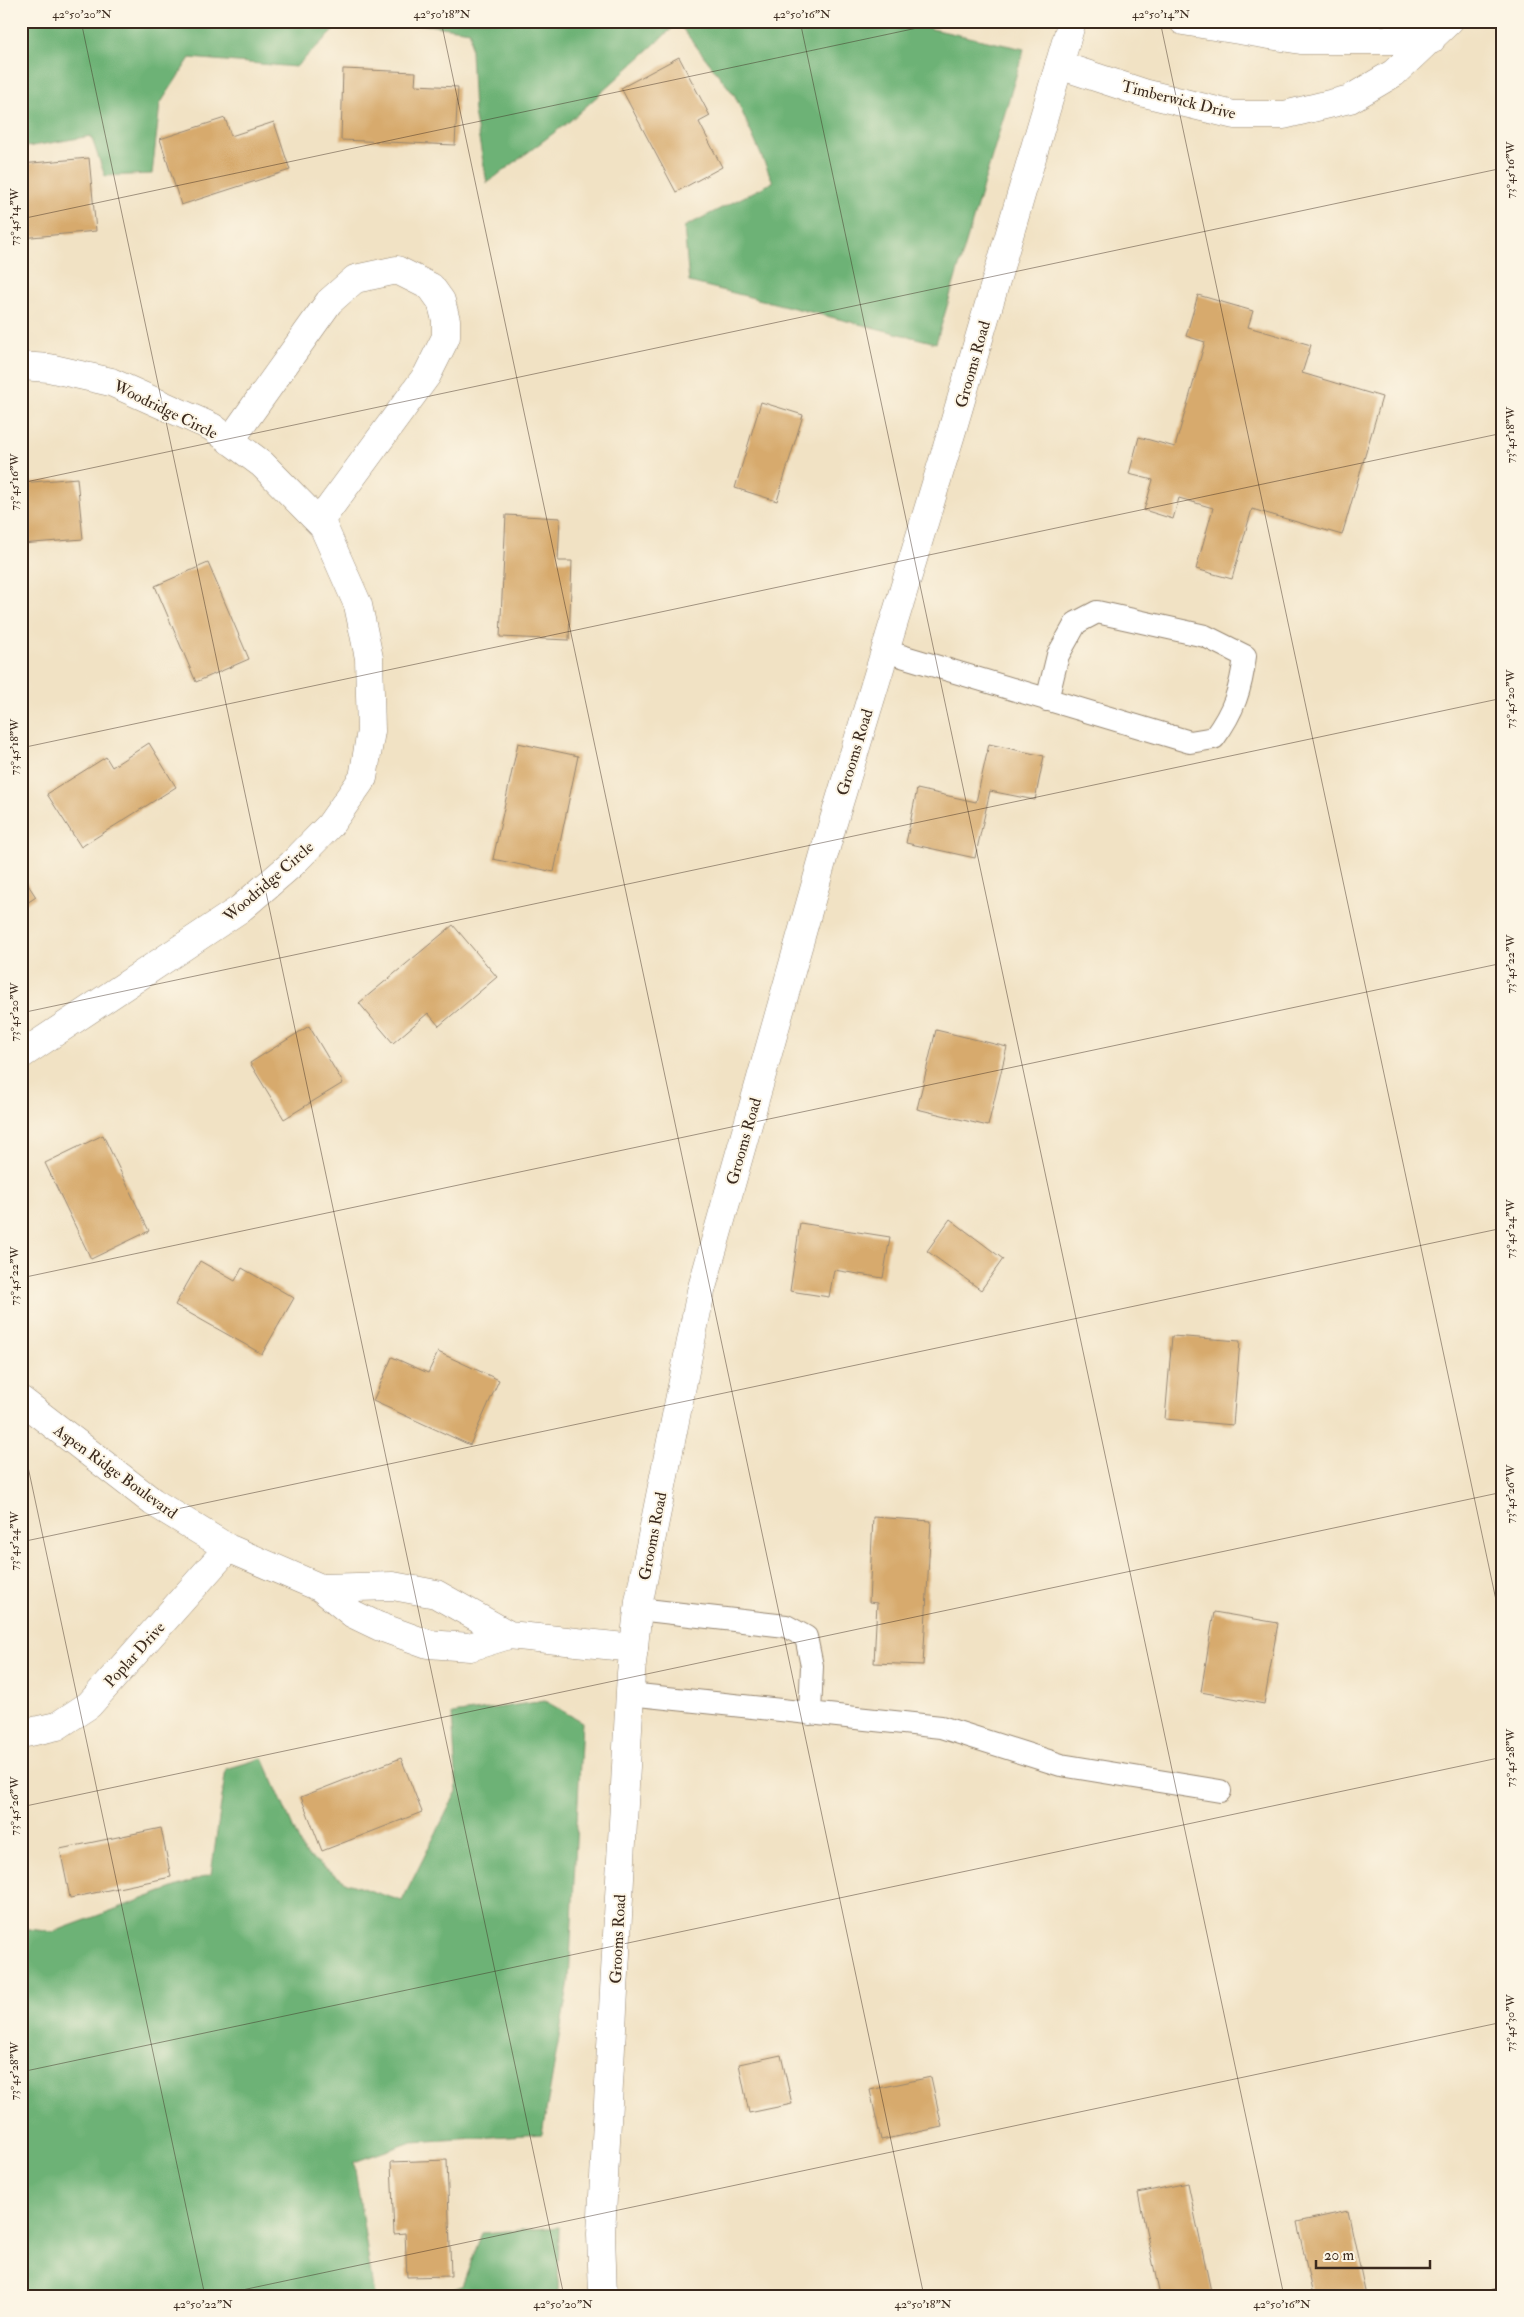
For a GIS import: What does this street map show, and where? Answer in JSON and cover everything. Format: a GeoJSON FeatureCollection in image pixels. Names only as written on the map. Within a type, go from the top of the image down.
{"type":"FeatureCollection","features":[{"type":"Feature","properties":{"kind":"street","name":"Grooms Road"},"geometry":{"type":"LineString","coordinates":[[603,2296],[601,2234],[629,1694],[638,1609],[701,1291],[832,826],[951,434],[1072,21]]}},
{"type":"Feature","properties":{"kind":"street","name":"Timberwick Drive"},"geometry":{"type":"LineString","coordinates":[[1183,21],[1301,40],[1440,31]]}},
{"type":"Feature","properties":{"kind":"street","name":"Timberwick Drive"},"geometry":{"type":"LineString","coordinates":[[1059,65],[1144,93],[1234,115],[1284,115],[1350,99],[1394,73],[1440,31]]}},
{"type":"Feature","properties":{"kind":"street"},"geometry":{"type":"LineString","coordinates":[[230,441],[329,302],[355,279],[397,270],[431,287],[441,301],[446,320],[446,337],[431,367],[318,522]]}},
{"type":"Feature","properties":{"kind":"street","name":"Woodridge Circle"},"geometry":{"type":"LineString","coordinates":[[21,366],[49,368],[111,382],[212,428],[262,464],[323,526],[358,605],[369,658],[371,731],[363,778],[330,825],[292,864],[240,909],[21,1055]]}},
{"type":"Feature","properties":{"kind":"street","name":"Aspen Ridge Boulevard"},"geometry":{"type":"LineString","coordinates":[[21,1400],[153,1502],[228,1548],[321,1588],[353,1614],[378,1626],[428,1644],[470,1647],[509,1635],[634,1648]]}},
{"type":"Feature","properties":{"kind":"street","name":"Poplar Drive"},"geometry":{"type":"LineString","coordinates":[[21,1734],[56,1726],[89,1704],[228,1548]]}},
{"type":"Feature","properties":{"kind":"street","name":"Aspen Ridge Boulevard"},"geometry":{"type":"LineString","coordinates":[[321,1588],[393,1586],[436,1594],[509,1635]]}},
{"type":"Feature","properties":{"kind":"lane"},"geometry":{"type":"LineString","coordinates":[[885,651],[1048,700],[1190,742],[1214,738],[1222,727],[1241,687],[1245,656],[1205,636],[1097,612],[1076,624],[1058,655],[1048,700]]}},
{"type":"Feature","properties":{"kind":"lane"},"geometry":{"type":"LineString","coordinates":[[638,1609],[786,1626],[806,1638],[812,1666],[810,1714]]}},
{"type":"Feature","properties":{"kind":"lane"},"geometry":{"type":"LineString","coordinates":[[629,1694],[941,1727],[1061,1765],[1220,1791]]}},
{"type":"Feature","properties":{"kind":"green space"},"geometry":{"type":"Polygon","coordinates":[[[21,21],[343,21],[296,67],[190,58],[160,104],[152,174],[105,176],[91,136],[21,148],[21,21]]]}},
{"type":"Feature","properties":{"kind":"green space"},"geometry":{"type":"Polygon","coordinates":[[[398,21],[920,21],[932,29],[1024,49],[936,343],[689,282],[684,227],[773,182],[735,96],[678,23],[571,120],[487,183],[474,112],[470,31],[398,21]]]}},
{"type":"Feature","properties":{"kind":"green space"},"geometry":{"type":"Polygon","coordinates":[[[545,1701],[582,1722],[569,1981],[542,2134],[412,2142],[354,2162],[374,2296],[21,2296],[21,1928],[53,1932],[211,1874],[226,1769],[263,1758],[304,1853],[347,1883],[402,1901],[457,1791],[452,1714],[545,1701]]]}},
{"type":"Feature","properties":{"kind":"green space"},"geometry":{"type":"Polygon","coordinates":[[[559,2227],[558,2296],[435,2296],[462,2286],[482,2233],[559,2227]]]}},
{"type":"Feature","properties":{"kind":"building"},"geometry":{"type":"Polygon","coordinates":[[[679,57],[710,116],[699,122],[722,167],[676,192],[621,88],[679,57]]]}},
{"type":"Feature","properties":{"kind":"building"},"geometry":{"type":"Polygon","coordinates":[[[343,69],[416,72],[415,85],[458,87],[455,145],[341,140],[343,69]]]}},
{"type":"Feature","properties":{"kind":"building"},"geometry":{"type":"Polygon","coordinates":[[[225,118],[231,136],[274,122],[290,170],[181,205],[160,139],[225,118]]]}},
{"type":"Feature","properties":{"kind":"building"},"geometry":{"type":"Polygon","coordinates":[[[89,158],[96,231],[21,238],[21,164],[89,158]]]}},
{"type":"Feature","properties":{"kind":"building"},"geometry":{"type":"Polygon","coordinates":[[[1198,295],[1253,311],[1248,327],[1311,345],[1302,373],[1382,397],[1342,535],[1252,509],[1232,579],[1196,569],[1213,508],[1179,498],[1173,519],[1144,510],[1153,480],[1129,474],[1139,437],[1175,447],[1205,342],[1186,336],[1198,295]]]}},
{"type":"Feature","properties":{"kind":"building"},"geometry":{"type":"Polygon","coordinates":[[[761,402],[803,415],[777,501],[735,488],[761,402]]]}},
{"type":"Feature","properties":{"kind":"building"},"geometry":{"type":"Polygon","coordinates":[[[77,478],[83,539],[21,544],[21,483],[77,478]]]}},
{"type":"Feature","properties":{"kind":"building"},"geometry":{"type":"Polygon","coordinates":[[[506,515],[560,518],[558,561],[572,561],[569,640],[500,637],[506,515]]]}},
{"type":"Feature","properties":{"kind":"building"},"geometry":{"type":"Polygon","coordinates":[[[208,563],[249,659],[196,682],[155,586],[208,563]]]}},
{"type":"Feature","properties":{"kind":"building"},"geometry":{"type":"Polygon","coordinates":[[[149,743],[176,787],[81,847],[47,794],[106,757],[112,767],[149,743]]]}},
{"type":"Feature","properties":{"kind":"building"},"geometry":{"type":"Polygon","coordinates":[[[518,743],[578,756],[554,872],[493,859],[518,743]]]}},
{"type":"Feature","properties":{"kind":"building"},"geometry":{"type":"Polygon","coordinates":[[[989,744],[1044,756],[1035,800],[990,791],[975,858],[906,843],[917,789],[976,802],[989,744]]]}},
{"type":"Feature","properties":{"kind":"building"},"geometry":{"type":"Polygon","coordinates":[[[21,874],[36,897],[21,907],[21,874]]]}},
{"type":"Feature","properties":{"kind":"building"},"geometry":{"type":"Polygon","coordinates":[[[453,925],[497,977],[439,1026],[428,1013],[393,1043],[359,1003],[453,925]]]}},
{"type":"Feature","properties":{"kind":"building"},"geometry":{"type":"Polygon","coordinates":[[[309,1026],[343,1083],[284,1119],[250,1063],[309,1026]]]}},
{"type":"Feature","properties":{"kind":"building"},"geometry":{"type":"Polygon","coordinates":[[[936,1030],[1007,1047],[988,1126],[917,1109],[936,1030]]]}},
{"type":"Feature","properties":{"kind":"building"},"geometry":{"type":"Polygon","coordinates":[[[103,1135],[149,1231],[91,1259],[45,1163],[103,1135]]]}},
{"type":"Feature","properties":{"kind":"building"},"geometry":{"type":"Polygon","coordinates":[[[950,1219],[1003,1259],[981,1290],[927,1251],[950,1219]]]}},
{"type":"Feature","properties":{"kind":"building"},"geometry":{"type":"Polygon","coordinates":[[[800,1223],[890,1237],[883,1278],[834,1270],[829,1297],[790,1291],[800,1223]]]}},
{"type":"Feature","properties":{"kind":"building"},"geometry":{"type":"Polygon","coordinates":[[[200,1261],[235,1281],[242,1268],[294,1298],[262,1354],[175,1305],[200,1261]]]}},
{"type":"Feature","properties":{"kind":"building"},"geometry":{"type":"Polygon","coordinates":[[[1172,1336],[1240,1341],[1233,1425],[1165,1419],[1172,1336]]]}},
{"type":"Feature","properties":{"kind":"building"},"geometry":{"type":"Polygon","coordinates":[[[438,1352],[499,1380],[470,1445],[373,1401],[392,1357],[428,1373],[438,1352]]]}},
{"type":"Feature","properties":{"kind":"building"},"geometry":{"type":"Polygon","coordinates":[[[873,1517],[931,1521],[923,1665],[874,1663],[877,1603],[869,1602],[873,1517]]]}},
{"type":"Feature","properties":{"kind":"building"},"geometry":{"type":"Polygon","coordinates":[[[1214,1612],[1278,1623],[1264,1704],[1201,1692],[1214,1612]]]}},
{"type":"Feature","properties":{"kind":"building"},"geometry":{"type":"Polygon","coordinates":[[[401,1758],[422,1812],[322,1851],[301,1797],[401,1758]]]}},
{"type":"Feature","properties":{"kind":"building"},"geometry":{"type":"Polygon","coordinates":[[[161,1828],[171,1877],[70,1898],[60,1849],[161,1828]]]}},
{"type":"Feature","properties":{"kind":"building"},"geometry":{"type":"Polygon","coordinates":[[[781,2055],[792,2104],[749,2113],[739,2064],[781,2055]]]}},
{"type":"Feature","properties":{"kind":"building"},"geometry":{"type":"Polygon","coordinates":[[[931,2077],[942,2127],[881,2140],[870,2090],[931,2077]]]}},
{"type":"Feature","properties":{"kind":"building"},"geometry":{"type":"Polygon","coordinates":[[[447,2160],[451,2276],[407,2277],[405,2233],[394,2234],[391,2162],[447,2160]]]}},
{"type":"Feature","properties":{"kind":"building"},"geometry":{"type":"Polygon","coordinates":[[[1188,2183],[1212,2296],[1160,2296],[1138,2193],[1188,2183]]]}},
{"type":"Feature","properties":{"kind":"building"},"geometry":{"type":"Polygon","coordinates":[[[1348,2211],[1366,2296],[1313,2296],[1297,2222],[1348,2211]]]}}]}
